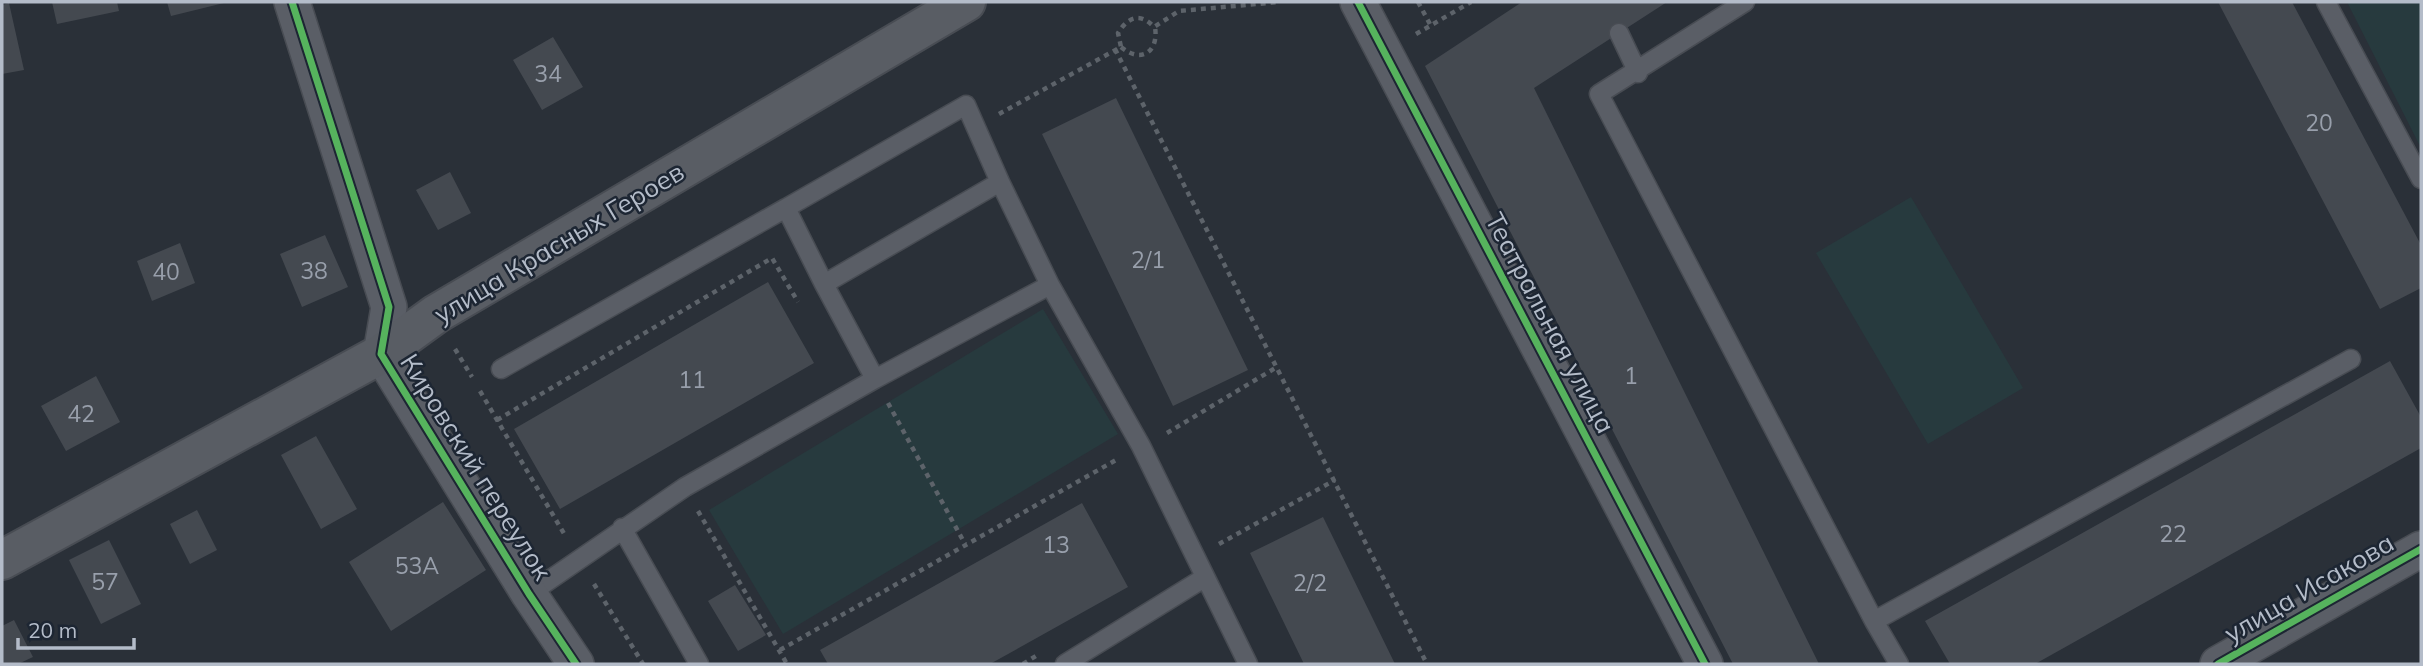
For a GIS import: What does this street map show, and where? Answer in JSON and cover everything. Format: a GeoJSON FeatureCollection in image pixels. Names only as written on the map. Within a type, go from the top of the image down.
{"type":"FeatureCollection","features":[{"type":"Feature","properties":{"kind":"main road","name":"улица Красных Героев"},"geometry":{"type":"LineString","coordinates":[[2,560],[381,354],[436,314],[967,2]]}},
{"type":"Feature","properties":{"kind":"street","name":"Кировский переулок"},"geometry":{"type":"LineString","coordinates":[[292,2],[389,307],[381,354],[529,594],[576,664]]}},
{"type":"Feature","properties":{"kind":"street","name":"Театральная улица"},"geometry":{"type":"LineString","coordinates":[[1358,2],[1386,53],[1600,487],[1705,664]]}},
{"type":"Feature","properties":{"kind":"street","name":"улица Исакова"},"geometry":{"type":"LineString","coordinates":[[2218,664],[2421,549]]}},
{"type":"Feature","properties":{"kind":"lane"},"geometry":{"type":"LineString","coordinates":[[1745,2],[1637,73],[1599,94],[1899,664]]}},
{"type":"Feature","properties":{"kind":"lane"},"geometry":{"type":"LineString","coordinates":[[2326,2],[2421,179]]}},
{"type":"Feature","properties":{"kind":"lane"},"geometry":{"type":"LineString","coordinates":[[1619,33],[1637,73]]}},
{"type":"Feature","properties":{"kind":"lane"},"geometry":{"type":"LineString","coordinates":[[501,369],[966,105],[1050,285],[1141,446],[1248,664]]}},
{"type":"Feature","properties":{"kind":"lane"},"geometry":{"type":"LineString","coordinates":[[824,284],[1000,181]]}},
{"type":"Feature","properties":{"kind":"lane"},"geometry":{"type":"LineString","coordinates":[[786,208],[875,379]]}},
{"type":"Feature","properties":{"kind":"lane"},"geometry":{"type":"LineString","coordinates":[[529,594],[564,573],[579,558],[622,528],[685,488],[875,379],[1050,285]]}},
{"type":"Feature","properties":{"kind":"lane"},"geometry":{"type":"LineString","coordinates":[[1874,621],[2351,359]]}},
{"type":"Feature","properties":{"kind":"lane"},"geometry":{"type":"LineString","coordinates":[[622,528],[699,664]]}},
{"type":"Feature","properties":{"kind":"lane"},"geometry":{"type":"LineString","coordinates":[[1065,664],[1204,578]]}},
{"type":"Feature","properties":{"kind":"path"},"geometry":{"type":"LineString","coordinates":[[1154,27],[1179,11],[1279,2]]}},
{"type":"Feature","properties":{"kind":"path"},"geometry":{"type":"LineString","coordinates":[[1418,2],[1431,26]]}},
{"type":"Feature","properties":{"kind":"path"},"geometry":{"type":"LineString","coordinates":[[1386,53],[1471,2]]}},
{"type":"Feature","properties":{"kind":"path"},"geometry":{"type":"LineString","coordinates":[[1118,48],[1141,56],[1151,50],[1157,39],[1154,27],[1147,19],[1135,17],[1125,21],[1118,33],[1118,48],[1427,664]]}},
{"type":"Feature","properties":{"kind":"path"},"geometry":{"type":"LineString","coordinates":[[1004,128],[997,115],[1118,48]]}},
{"type":"Feature","properties":{"kind":"path"},"geometry":{"type":"LineString","coordinates":[[497,420],[772,258],[799,304]]}},
{"type":"Feature","properties":{"kind":"path"},"geometry":{"type":"LineString","coordinates":[[436,314],[643,664]]}},
{"type":"Feature","properties":{"kind":"path"},"geometry":{"type":"LineString","coordinates":[[780,650],[1277,367]]}},
{"type":"Feature","properties":{"kind":"path"},"geometry":{"type":"LineString","coordinates":[[875,379],[965,544]]}},
{"type":"Feature","properties":{"kind":"path"},"geometry":{"type":"LineString","coordinates":[[685,488],[787,664]]}},
{"type":"Feature","properties":{"kind":"path"},"geometry":{"type":"LineString","coordinates":[[563,531],[574,525]]}},
{"type":"Feature","properties":{"kind":"green space"},"geometry":{"type":"Polygon","coordinates":[[[2347,2],[2421,2],[2421,148],[2347,2]]]}},
{"type":"Feature","properties":{"kind":"green space"},"geometry":{"type":"Polygon","coordinates":[[[1911,197],[2023,388],[1928,444],[1816,253],[1911,197]]]}},
{"type":"Feature","properties":{"kind":"green space"},"geometry":{"type":"Polygon","coordinates":[[[1043,309],[1118,434],[783,634],[709,510],[1043,309]]]}},
{"type":"Feature","properties":{"kind":"building"},"geometry":{"type":"Polygon","coordinates":[[[52,2],[117,2],[119,11],[57,24],[52,2]]]}},
{"type":"Feature","properties":{"kind":"building"},"geometry":{"type":"Polygon","coordinates":[[[167,2],[224,2],[224,3],[171,16],[167,2]]]}},
{"type":"Feature","properties":{"kind":"building"},"geometry":{"type":"Polygon","coordinates":[[[1522,2],[1667,2],[1534,88],[1819,664],[1733,664],[1425,66],[1522,2]]]}},
{"type":"Feature","properties":{"kind":"building"},"geometry":{"type":"Polygon","coordinates":[[[2218,2],[2292,2],[2421,245],[2421,288],[2380,309],[2218,2]]]}},
{"type":"Feature","properties":{"kind":"building"},"geometry":{"type":"Polygon","coordinates":[[[9,3],[24,70],[2,74],[2,5],[9,3]]]}},
{"type":"Feature","properties":{"kind":"building"},"geometry":{"type":"Polygon","coordinates":[[[553,37],[583,87],[542,110],[513,60],[553,37]]]}},
{"type":"Feature","properties":{"kind":"building"},"geometry":{"type":"Polygon","coordinates":[[[1116,98],[1248,370],[1173,406],[1042,134],[1116,98]]]}},
{"type":"Feature","properties":{"kind":"building"},"geometry":{"type":"Polygon","coordinates":[[[450,172],[471,213],[438,230],[416,190],[450,172]]]}},
{"type":"Feature","properties":{"kind":"building"},"geometry":{"type":"Polygon","coordinates":[[[325,235],[348,287],[302,307],[280,254],[325,235]]]}},
{"type":"Feature","properties":{"kind":"building"},"geometry":{"type":"Polygon","coordinates":[[[180,243],[195,283],[152,301],[137,261],[180,243]]]}},
{"type":"Feature","properties":{"kind":"building"},"geometry":{"type":"Polygon","coordinates":[[[768,282],[814,363],[560,509],[514,429],[768,282]]]}},
{"type":"Feature","properties":{"kind":"building"},"geometry":{"type":"Polygon","coordinates":[[[2390,361],[2421,417],[2421,448],[2035,664],[1950,664],[1925,621],[2390,361]]]}},
{"type":"Feature","properties":{"kind":"building"},"geometry":{"type":"Polygon","coordinates":[[[96,376],[120,422],[66,451],[41,406],[96,376]]]}},
{"type":"Feature","properties":{"kind":"building"},"geometry":{"type":"Polygon","coordinates":[[[316,436],[357,509],[321,529],[281,455],[316,436]]]}},
{"type":"Feature","properties":{"kind":"building"},"geometry":{"type":"Polygon","coordinates":[[[443,502],[486,570],[391,631],[349,562],[443,502]]]}},
{"type":"Feature","properties":{"kind":"building"},"geometry":{"type":"Polygon","coordinates":[[[1082,503],[1128,587],[990,664],[828,664],[820,650],[1082,503]]]}},
{"type":"Feature","properties":{"kind":"building"},"geometry":{"type":"Polygon","coordinates":[[[197,510],[217,550],[190,564],[170,524],[197,510]]]}},
{"type":"Feature","properties":{"kind":"building"},"geometry":{"type":"Polygon","coordinates":[[[1323,517],[1395,664],[1304,664],[1250,553],[1323,517]]]}},
{"type":"Feature","properties":{"kind":"building"},"geometry":{"type":"Polygon","coordinates":[[[109,540],[141,604],[101,624],[69,560],[109,540]]]}},
{"type":"Feature","properties":{"kind":"building"},"geometry":{"type":"Polygon","coordinates":[[[735,585],[766,635],[738,651],[708,601],[735,585]]]}},
{"type":"Feature","properties":{"kind":"building"},"geometry":{"type":"Polygon","coordinates":[[[14,620],[33,657],[18,664],[2,664],[2,626],[14,620]]]}},
{"type":"Feature","properties":{"kind":"cycle path"},"geometry":{"type":"LineString","coordinates":[[292,2],[389,307],[381,354],[529,594],[576,664]]}},
{"type":"Feature","properties":{"kind":"cycle path"},"geometry":{"type":"LineString","coordinates":[[1358,2],[1705,664]]}},
{"type":"Feature","properties":{"kind":"cycle path"},"geometry":{"type":"LineString","coordinates":[[2218,664],[2421,549]]}}]}
